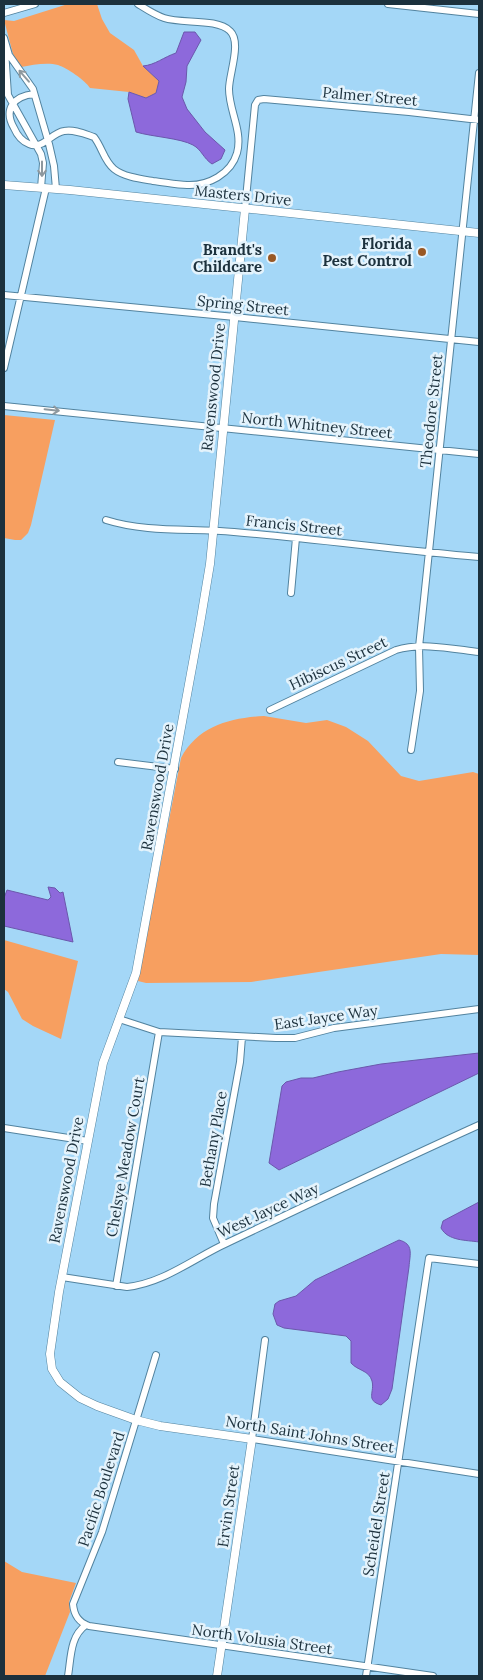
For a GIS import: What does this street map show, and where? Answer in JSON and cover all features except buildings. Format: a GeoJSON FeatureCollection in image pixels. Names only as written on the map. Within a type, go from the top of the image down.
{"type":"FeatureCollection","features":[{"type":"Feature","properties":{"kind":"street"},"geometry":{"type":"LineString","coordinates":[[4,13],[35,4]]}},
{"type":"Feature","properties":{"kind":"street"},"geometry":{"type":"LineString","coordinates":[[34,94],[18,99],[9,113],[9,119],[21,140],[30,145],[37,146],[65,130],[79,131],[94,137],[107,162],[114,170],[142,179],[188,186],[219,177],[228,170],[237,154],[239,141],[229,90],[236,50],[236,40],[232,32],[215,24],[164,18],[138,4]]}},
{"type":"Feature","properties":{"kind":"street"},"geometry":{"type":"LineString","coordinates":[[388,4],[479,14]]}},
{"type":"Feature","properties":{"kind":"street"},"geometry":{"type":"LineString","coordinates":[[4,40],[9,55],[17,68],[29,81],[34,94],[48,140],[54,166],[56,189]]}},
{"type":"Feature","properties":{"kind":"street"},"geometry":{"type":"LineString","coordinates":[[4,40],[8,95],[37,146],[43,163],[43,188],[21,297],[4,368]]}},
{"type":"Feature","properties":{"kind":"street","name":"Theodore Street"},"geometry":{"type":"LineString","coordinates":[[411,750],[420,691],[419,647],[462,231],[477,120],[479,73]]}},
{"type":"Feature","properties":{"kind":"street","name":"Palmer Street"},"geometry":{"type":"LineString","coordinates":[[258,100],[264,99],[477,120]]}},
{"type":"Feature","properties":{"kind":"street","name":"Ravenswood Drive"},"geometry":{"type":"LineString","coordinates":[[136,1420],[102,1408],[80,1398],[65,1388],[55,1376],[50,1362],[50,1354],[62,1277],[103,1063],[136,973],[175,769],[203,607],[210,564],[255,105],[258,100]]}},
{"type":"Feature","properties":{"kind":"street","name":"Masters Drive"},"geometry":{"type":"LineString","coordinates":[[4,185],[479,233]]}},
{"type":"Feature","properties":{"kind":"street","name":"Spring Street"},"geometry":{"type":"LineString","coordinates":[[4,295],[479,342]]}},
{"type":"Feature","properties":{"kind":"street","name":"North Whitney Street"},"geometry":{"type":"LineString","coordinates":[[4,406],[479,454]]}},
{"type":"Feature","properties":{"kind":"street","name":"Francis Street"},"geometry":{"type":"LineString","coordinates":[[106,520],[132,527],[213,530],[479,557]]}},
{"type":"Feature","properties":{"kind":"street"},"geometry":{"type":"LineString","coordinates":[[291,593],[296,538]]}},
{"type":"Feature","properties":{"kind":"street","name":"Hibiscus Street"},"geometry":{"type":"LineString","coordinates":[[270,710],[406,647],[479,652]]}},
{"type":"Feature","properties":{"kind":"street"},"geometry":{"type":"LineString","coordinates":[[118,762],[175,769]]}},
{"type":"Feature","properties":{"kind":"street","name":"East Jayce Way"},"geometry":{"type":"LineString","coordinates":[[118,1019],[159,1032],[295,1038],[334,1028],[479,1009]]}},
{"type":"Feature","properties":{"kind":"street","name":"Chelsye Meadow Court"},"geometry":{"type":"LineString","coordinates":[[116,1286],[159,1032]]}},
{"type":"Feature","properties":{"kind":"street","name":"Bethany Place"},"geometry":{"type":"LineString","coordinates":[[224,1244],[213,1218],[214,1204],[240,1062],[242,1037]]}},
{"type":"Feature","properties":{"kind":"street","name":"West Jayce Way"},"geometry":{"type":"LineString","coordinates":[[62,1277],[116,1286],[137,1286],[162,1278],[224,1244],[479,1125]]}},
{"type":"Feature","properties":{"kind":"street"},"geometry":{"type":"LineString","coordinates":[[4,1128],[88,1141]]}},
{"type":"Feature","properties":{"kind":"street","name":"Scheidel Street"},"geometry":{"type":"LineString","coordinates":[[366,1676],[429,1258],[479,1264]]}},
{"type":"Feature","properties":{"kind":"street","name":"Ervin Street"},"geometry":{"type":"LineString","coordinates":[[217,1676],[252,1439],[264,1340]]}},
{"type":"Feature","properties":{"kind":"street","name":"Pacific Boulevard"},"geometry":{"type":"LineString","coordinates":[[86,1625],[76,1616],[73,1604],[102,1532],[156,1354]]}},
{"type":"Feature","properties":{"kind":"street","name":"North Saint Johns Street"},"geometry":{"type":"LineString","coordinates":[[136,1420],[160,1426],[479,1474]]}},
{"type":"Feature","properties":{"kind":"street"},"geometry":{"type":"LineString","coordinates":[[68,1676],[76,1637],[86,1625]]}},
{"type":"Feature","properties":{"kind":"street","name":"North Volusia Street"},"geometry":{"type":"LineString","coordinates":[[86,1625],[433,1676]]}},
{"type":"Feature","properties":{"kind":"shaded area"},"geometry":{"type":"Polygon","coordinates":[[[68,4],[97,4],[102,19],[110,33],[134,50],[143,66],[159,81],[156,93],[146,98],[129,92],[90,88],[71,71],[54,64],[21,67],[13,54],[4,20],[14,21],[68,4]]]}},
{"type":"Feature","properties":{"kind":"shaded area"},"geometry":{"type":"Polygon","coordinates":[[[184,32],[195,32],[201,40],[187,66],[186,82],[182,97],[187,109],[205,132],[225,150],[221,159],[212,164],[193,145],[174,139],[136,132],[128,99],[129,92],[146,98],[156,93],[159,81],[143,66],[176,53],[184,32]]]}},
{"type":"Feature","properties":{"kind":"shaded area"},"geometry":{"type":"Polygon","coordinates":[[[4,415],[55,420],[31,525],[28,533],[21,540],[4,538],[4,415]]]}},
{"type":"Feature","properties":{"kind":"shaded area"},"geometry":{"type":"Polygon","coordinates":[[[264,716],[306,723],[327,720],[346,727],[368,741],[401,776],[419,781],[473,772],[479,774],[479,955],[441,954],[251,982],[146,983],[138,981],[181,758],[196,738],[206,731],[227,722],[264,716]]]}},
{"type":"Feature","properties":{"kind":"shaded area"},"geometry":{"type":"Polygon","coordinates":[[[48,887],[55,888],[60,893],[63,892],[73,942],[4,926],[4,898],[7,890],[48,900],[51,897],[48,887]]]}},
{"type":"Feature","properties":{"kind":"shaded area"},"geometry":{"type":"Polygon","coordinates":[[[4,940],[78,961],[61,1039],[22,1019],[8,992],[4,989],[4,940]]]}},
{"type":"Feature","properties":{"kind":"shaded area"},"geometry":{"type":"Polygon","coordinates":[[[479,1053],[479,1073],[279,1170],[269,1163],[282,1086],[286,1082],[381,1064],[479,1053]]]}},
{"type":"Feature","properties":{"kind":"shaded area"},"geometry":{"type":"Polygon","coordinates":[[[479,1202],[479,1242],[453,1238],[444,1232],[441,1228],[443,1221],[479,1202]]]}},
{"type":"Feature","properties":{"kind":"shaded area"},"geometry":{"type":"Polygon","coordinates":[[[399,1240],[409,1247],[409,1267],[392,1389],[388,1399],[381,1405],[373,1401],[371,1377],[351,1363],[351,1341],[346,1336],[284,1328],[277,1325],[273,1314],[275,1304],[279,1301],[296,1296],[315,1280],[399,1240]]]}},
{"type":"Feature","properties":{"kind":"shaded area"},"geometry":{"type":"Polygon","coordinates":[[[4,1561],[22,1572],[76,1583],[69,1602],[70,1612],[45,1676],[4,1676],[4,1561]]]}},
{"type":"Feature","properties":{"kind":"place","name":"Florida Pest Control"},"geometry":{"type":"Point","coordinates":[422,252]}},
{"type":"Feature","properties":{"kind":"place","name":"Brandt's Childcare"},"geometry":{"type":"Point","coordinates":[272,258]}}]}
